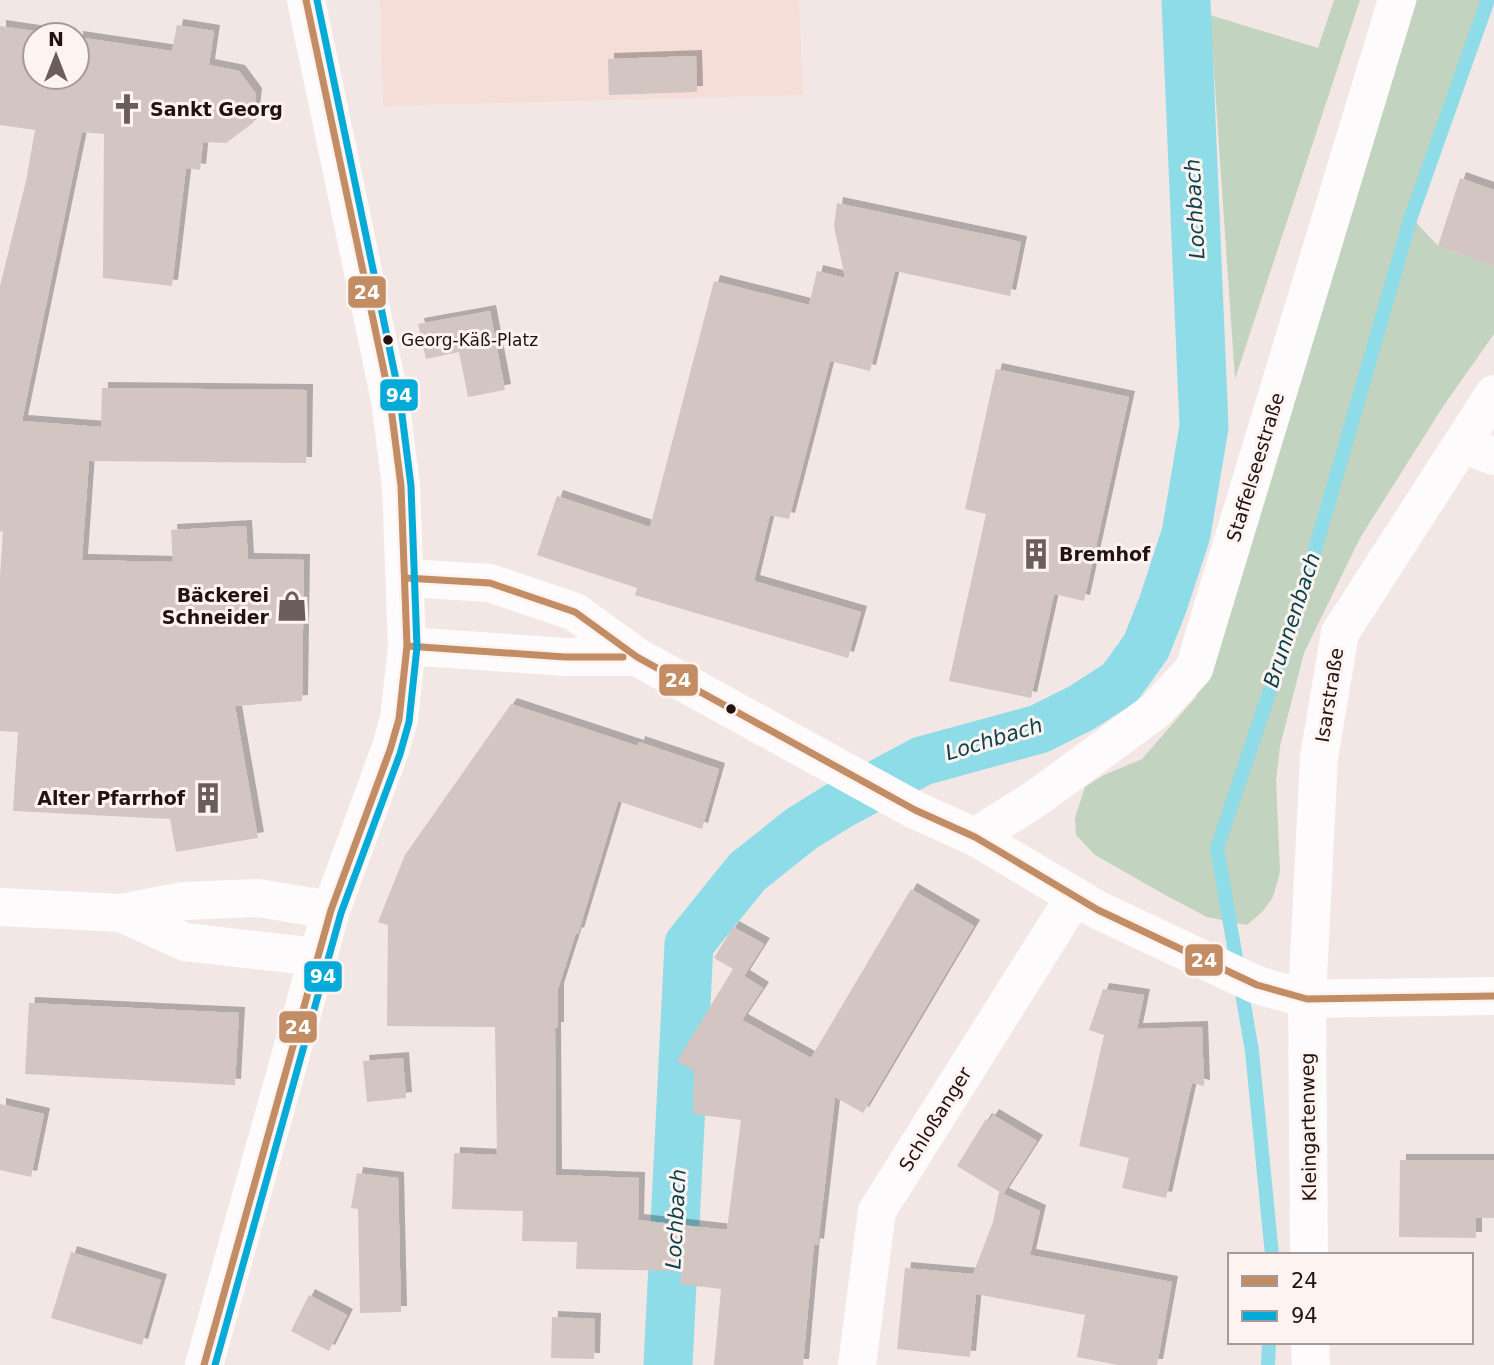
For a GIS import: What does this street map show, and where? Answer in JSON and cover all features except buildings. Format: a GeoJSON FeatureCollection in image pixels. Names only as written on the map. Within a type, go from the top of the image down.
{"type":"FeatureCollection","features":[{"type":"Feature","properties":{"kind":"street"},"geometry":{"type":"LineString","coordinates":[[204,1365],[331,910],[399,719],[407,646],[401,485],[390,400],[306,0]]}},
{"type":"Feature","properties":{"kind":"street","name":"Staffelseestraße"},"geometry":{"type":"LineString","coordinates":[[975,837],[1038,797],[1155,711],[1194,669],[1397,0]]}},
{"type":"Feature","properties":{"kind":"street","name":"Isarstraße"},"geometry":{"type":"LineString","coordinates":[[1307,999],[1319,757],[1340,633],[1478,450],[1494,394]]}},
{"type":"Feature","properties":{"kind":"street"},"geometry":{"type":"LineString","coordinates":[[406,578],[490,583],[575,612],[637,657],[915,810],[975,837],[1086,903],[1257,985],[1307,999],[1494,996]]}},
{"type":"Feature","properties":{"kind":"street"},"geometry":{"type":"LineString","coordinates":[[407,646],[565,657],[637,657]]}},
{"type":"Feature","properties":{"kind":"street"},"geometry":{"type":"LineString","coordinates":[[0,907],[121,913],[184,901],[258,898],[331,910]]}},
{"type":"Feature","properties":{"kind":"street","name":"Schloßanger"},"geometry":{"type":"LineString","coordinates":[[857,1365],[877,1211],[1086,903]]}},
{"type":"Feature","properties":{"kind":"street"},"geometry":{"type":"LineString","coordinates":[[121,913],[185,942],[318,957]]}},
{"type":"Feature","properties":{"kind":"street","name":"Kleingartenweg"},"geometry":{"type":"LineString","coordinates":[[1307,999],[1309,1253]]}},
{"type":"Feature","properties":{"kind":"street"},"geometry":{"type":"LineString","coordinates":[[1310,1344],[1311,1365]]}},
{"type":"Feature","properties":{"kind":"shaded area"},"geometry":{"type":"Polygon","coordinates":[[[380,0],[799,0],[803,95],[383,106],[380,0]]]}},
{"type":"Feature","properties":{"kind":"green space"},"geometry":{"type":"Polygon","coordinates":[[[1334,0],[1360,0],[1235,379],[1210,15],[1318,48],[1334,0]]]}},
{"type":"Feature","properties":{"kind":"green space"},"geometry":{"type":"Polygon","coordinates":[[[1417,0],[1488,0],[1411,217],[1438,246],[1494,267],[1494,334],[1444,405],[1360,538],[1304,653],[1280,746],[1276,781],[1280,872],[1273,897],[1263,911],[1247,925],[1207,917],[1095,855],[1076,835],[1075,818],[1085,787],[1104,775],[1142,759],[1196,697],[1417,0]]]}},
{"type":"Feature","properties":{"kind":"waterway","name":"Lochbach"},"geometry":{"type":"LineString","coordinates":[[668,1365],[689,944],[747,872],[801,829],[843,803],[922,761],[1039,729],[1081,708],[1120,683],[1146,647],[1163,604],[1186,534],[1204,427],[1186,0]]}},
{"type":"Feature","properties":{"kind":"waterway","name":"Brunnenbach"},"geometry":{"type":"LineString","coordinates":[[1272,1253],[1252,1051],[1217,848],[1302,595],[1411,217],[1488,0]]}},
{"type":"Feature","properties":{"kind":"waterway","name":"Brunnenbach"},"geometry":{"type":"LineString","coordinates":[[1268,1365],[1269,1344]]}},
{"type":"Feature","properties":{"kind":"transit line","name":"24"},"geometry":{"type":"LineString","coordinates":[[204,1365],[331,910],[399,719],[407,646],[401,486],[390,400],[306,0]]}},
{"type":"Feature","properties":{"kind":"transit line","name":"94"},"geometry":{"type":"LineString","coordinates":[[215,1365],[341,913],[400,754],[409,722],[417,647],[411,486],[400,399],[317,0]]}},
{"type":"Feature","properties":{"kind":"transit line","name":"24"},"geometry":{"type":"LineString","coordinates":[[406,578],[490,583],[575,612],[637,657],[915,810],[975,837],[1098,910],[1257,985],[1307,999],[1494,996]]}},
{"type":"Feature","properties":{"kind":"transit line","name":"24"},"geometry":{"type":"LineString","coordinates":[[407,646],[565,657],[623,657]]}},
{"type":"Feature","properties":{"kind":"place","name":"Sankt Georg"},"geometry":{"type":"Point","coordinates":[127,109]}},
{"type":"Feature","properties":{"kind":"place","name":"Georg-Käß-Platz"},"geometry":{"type":"Point","coordinates":[388,340]}},
{"type":"Feature","properties":{"kind":"place","name":"Bremhof"},"geometry":{"type":"Point","coordinates":[1036,554]}},
{"type":"Feature","properties":{"kind":"place","name":"Bäckerei Schneider"},"geometry":{"type":"Point","coordinates":[292,606]}},
{"type":"Feature","properties":{"kind":"place","name":"Alter Pfarrhof"},"geometry":{"type":"Point","coordinates":[208,798]}}]}
